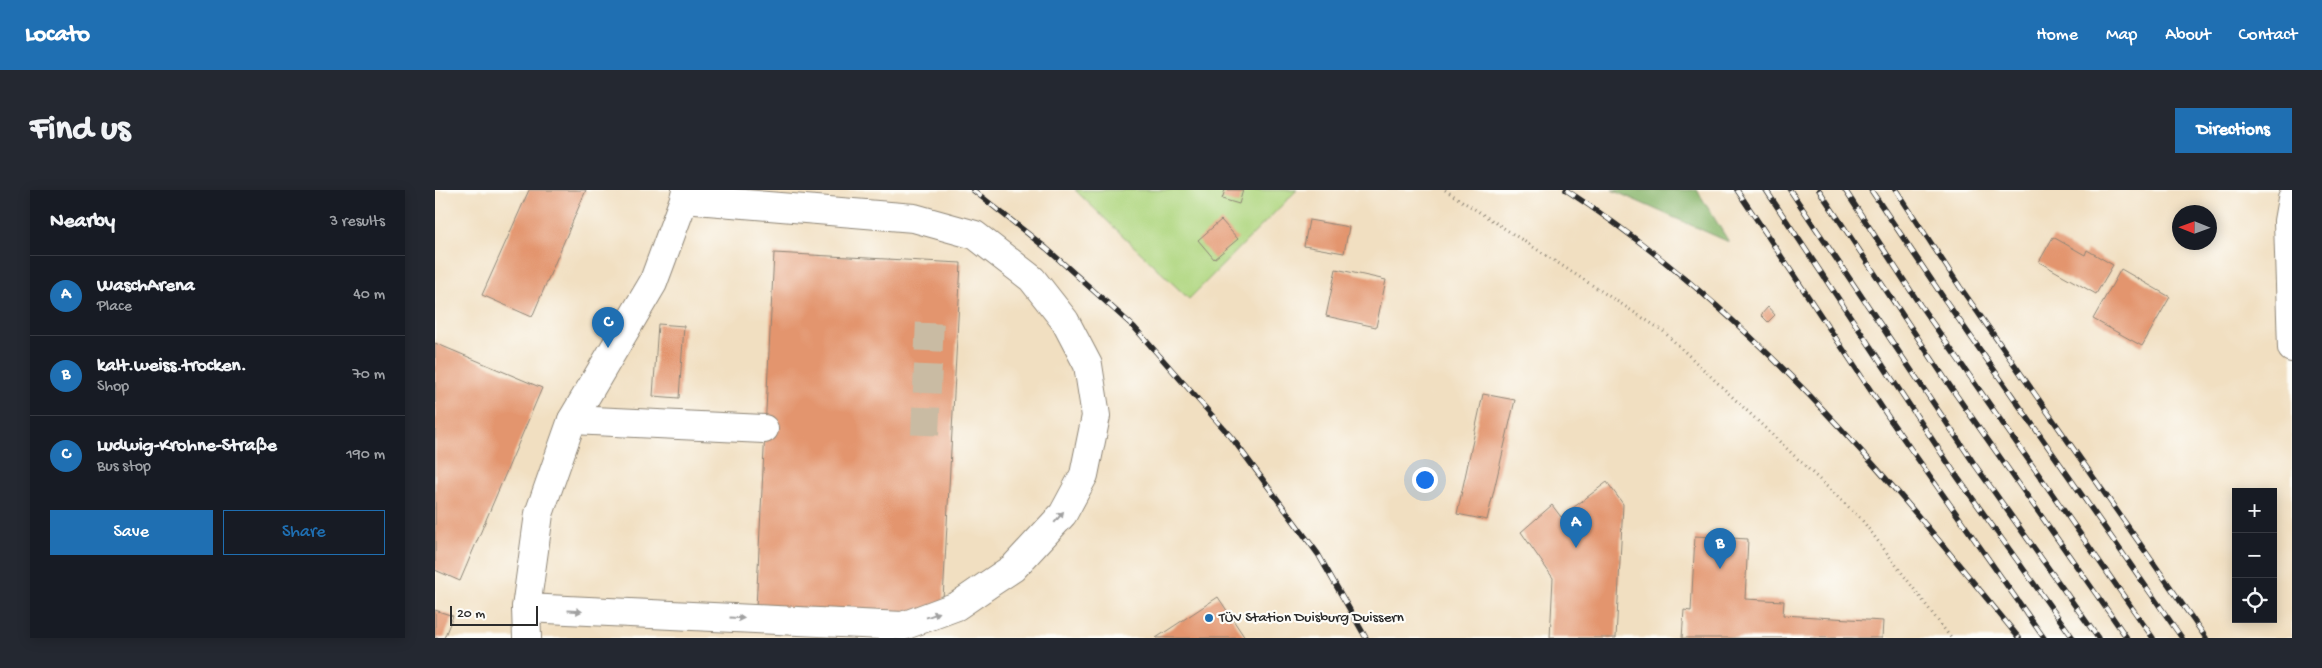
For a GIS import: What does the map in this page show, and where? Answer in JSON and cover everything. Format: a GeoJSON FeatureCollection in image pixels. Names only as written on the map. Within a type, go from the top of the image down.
{"type":"FeatureCollection","features":[{"type":"Feature","properties":{"kind":"street"},"geometry":{"type":"LineString","coordinates":[[526,608],[903,626],[957,606],[1013,568],[1063,514],[1084,475],[1096,416],[1088,365],[1065,321],[1031,280],[975,235],[914,218],[685,194],[653,283],[572,420],[539,514],[526,608],[527,638]]}},
{"type":"Feature","properties":{"kind":"street"},"geometry":{"type":"LineString","coordinates":[[2292,199],[2288,221],[2292,348]]}},
{"type":"Feature","properties":{"kind":"street"},"geometry":{"type":"LineString","coordinates":[[572,420],[765,429]]}},
{"type":"Feature","properties":{"kind":"path"},"geometry":{"type":"LineString","coordinates":[[1445,190],[1663,331],[1862,520],[1951,638]]}},
{"type":"Feature","properties":{"kind":"green space"},"geometry":{"type":"Polygon","coordinates":[[[1075,190],[1297,190],[1189,299],[1075,190]]]}},
{"type":"Feature","properties":{"kind":"green space"},"geometry":{"type":"Polygon","coordinates":[[[1612,190],[1697,190],[1729,242],[1612,190]]]}},
{"type":"Feature","properties":{"kind":"building"},"geometry":{"type":"Polygon","coordinates":[[[529,190],[586,190],[532,317],[482,295],[529,190]]]}},
{"type":"Feature","properties":{"kind":"building"},"geometry":{"type":"Polygon","coordinates":[[[1225,190],[1243,190],[1239,204],[1222,199],[1225,190]]]}},
{"type":"Feature","properties":{"kind":"building"},"geometry":{"type":"Polygon","coordinates":[[[1221,220],[1238,239],[1214,259],[1198,240],[1221,220]]]}},
{"type":"Feature","properties":{"kind":"building"},"geometry":{"type":"Polygon","coordinates":[[[1309,220],[1349,227],[1344,253],[1304,246],[1309,220]]]}},
{"type":"Feature","properties":{"kind":"building"},"geometry":{"type":"Polygon","coordinates":[[[2053,237],[2085,255],[2087,250],[2113,265],[2096,294],[2039,262],[2053,237]]]}},
{"type":"Feature","properties":{"kind":"building"},"geometry":{"type":"Polygon","coordinates":[[[774,253],[961,263],[942,618],[756,608],[774,253]]]}},
{"type":"Feature","properties":{"kind":"building"},"geometry":{"type":"Polygon","coordinates":[[[1336,269],[1386,280],[1376,327],[1326,316],[1336,269]]]}},
{"type":"Feature","properties":{"kind":"building"},"geometry":{"type":"Polygon","coordinates":[[[2121,269],[2170,297],[2142,346],[2093,319],[2121,269]]]}},
{"type":"Feature","properties":{"kind":"building"},"geometry":{"type":"Polygon","coordinates":[[[1768,307],[1775,315],[1768,322],[1761,315],[1768,307]]]}},
{"type":"Feature","properties":{"kind":"building"},"geometry":{"type":"Polygon","coordinates":[[[658,324],[684,326],[679,398],[653,396],[658,324]]]}},
{"type":"Feature","properties":{"kind":"building"},"geometry":{"type":"Polygon","coordinates":[[[435,343],[542,388],[460,581],[435,570],[435,343]]]}},
{"type":"Feature","properties":{"kind":"building"},"geometry":{"type":"Polygon","coordinates":[[[1483,394],[1515,400],[1487,520],[1457,514],[1483,394]]]}},
{"type":"Feature","properties":{"kind":"building"},"geometry":{"type":"Polygon","coordinates":[[[1607,482],[1623,504],[1616,638],[1550,638],[1553,578],[1521,532],[1552,505],[1561,517],[1607,482]]]}},
{"type":"Feature","properties":{"kind":"building"},"geometry":{"type":"Polygon","coordinates":[[[1695,536],[1748,539],[1745,599],[1784,601],[1783,615],[1883,621],[1882,638],[1682,638],[1684,610],[1691,611],[1695,536]]]}},
{"type":"Feature","properties":{"kind":"building","name":"TÜV Station Duisburg Duissern"},"geometry":{"type":"Polygon","coordinates":[[[1218,597],[1245,638],[1156,638],[1218,597]]]}},
{"type":"Feature","properties":{"kind":"building"},"geometry":{"type":"Polygon","coordinates":[[[435,610],[453,616],[444,638],[435,638],[435,610]]]}},
{"type":"Feature","properties":{"kind":"tunnel"},"geometry":{"type":"LineString","coordinates":[[925,435],[930,319]]}},
{"type":"Feature","properties":{"kind":"railway"},"geometry":{"type":"LineString","coordinates":[[973,190],[1046,248],[1134,327],[1232,438],[1318,554],[1366,638]]}},
{"type":"Feature","properties":{"kind":"railway"},"geometry":{"type":"LineString","coordinates":[[1566,190],[1632,236],[1695,286],[1754,340],[1864,454],[2019,638]]}},
{"type":"Feature","properties":{"kind":"railway"},"geometry":{"type":"LineString","coordinates":[[1737,190],[1891,421],[2044,638]]}},
{"type":"Feature","properties":{"kind":"railway"},"geometry":{"type":"LineString","coordinates":[[1766,190],[1958,478],[2073,638]]}},
{"type":"Feature","properties":{"kind":"railway"},"geometry":{"type":"LineString","coordinates":[[1790,190],[1975,465],[2098,638]]}},
{"type":"Feature","properties":{"kind":"railway"},"geometry":{"type":"LineString","coordinates":[[1819,190],[1952,389],[2127,638]]}},
{"type":"Feature","properties":{"kind":"railway"},"geometry":{"type":"LineString","coordinates":[[1845,190],[1920,305],[2153,638]]}},
{"type":"Feature","properties":{"kind":"railway"},"geometry":{"type":"LineString","coordinates":[[1871,190],[1943,297],[2182,638]]}},
{"type":"Feature","properties":{"kind":"railway"},"geometry":{"type":"LineString","coordinates":[[1896,190],[1960,287],[2206,638]]}},
{"type":"Feature","properties":{"kind":"place","name":"Ludwig-Krohne-Straße"},"geometry":{"type":"Point","coordinates":[608,348]}},
{"type":"Feature","properties":{"kind":"place","name":"WaschArena"},"geometry":{"type":"Point","coordinates":[1576,548]}},
{"type":"Feature","properties":{"kind":"place","name":"kalt.weiss.trocken."},"geometry":{"type":"Point","coordinates":[1720,569]}},
{"type":"Feature","properties":{"kind":"place","name":"TÜV Station Duisburg Duissern"},"geometry":{"type":"Point","coordinates":[1209,618]}}]}
